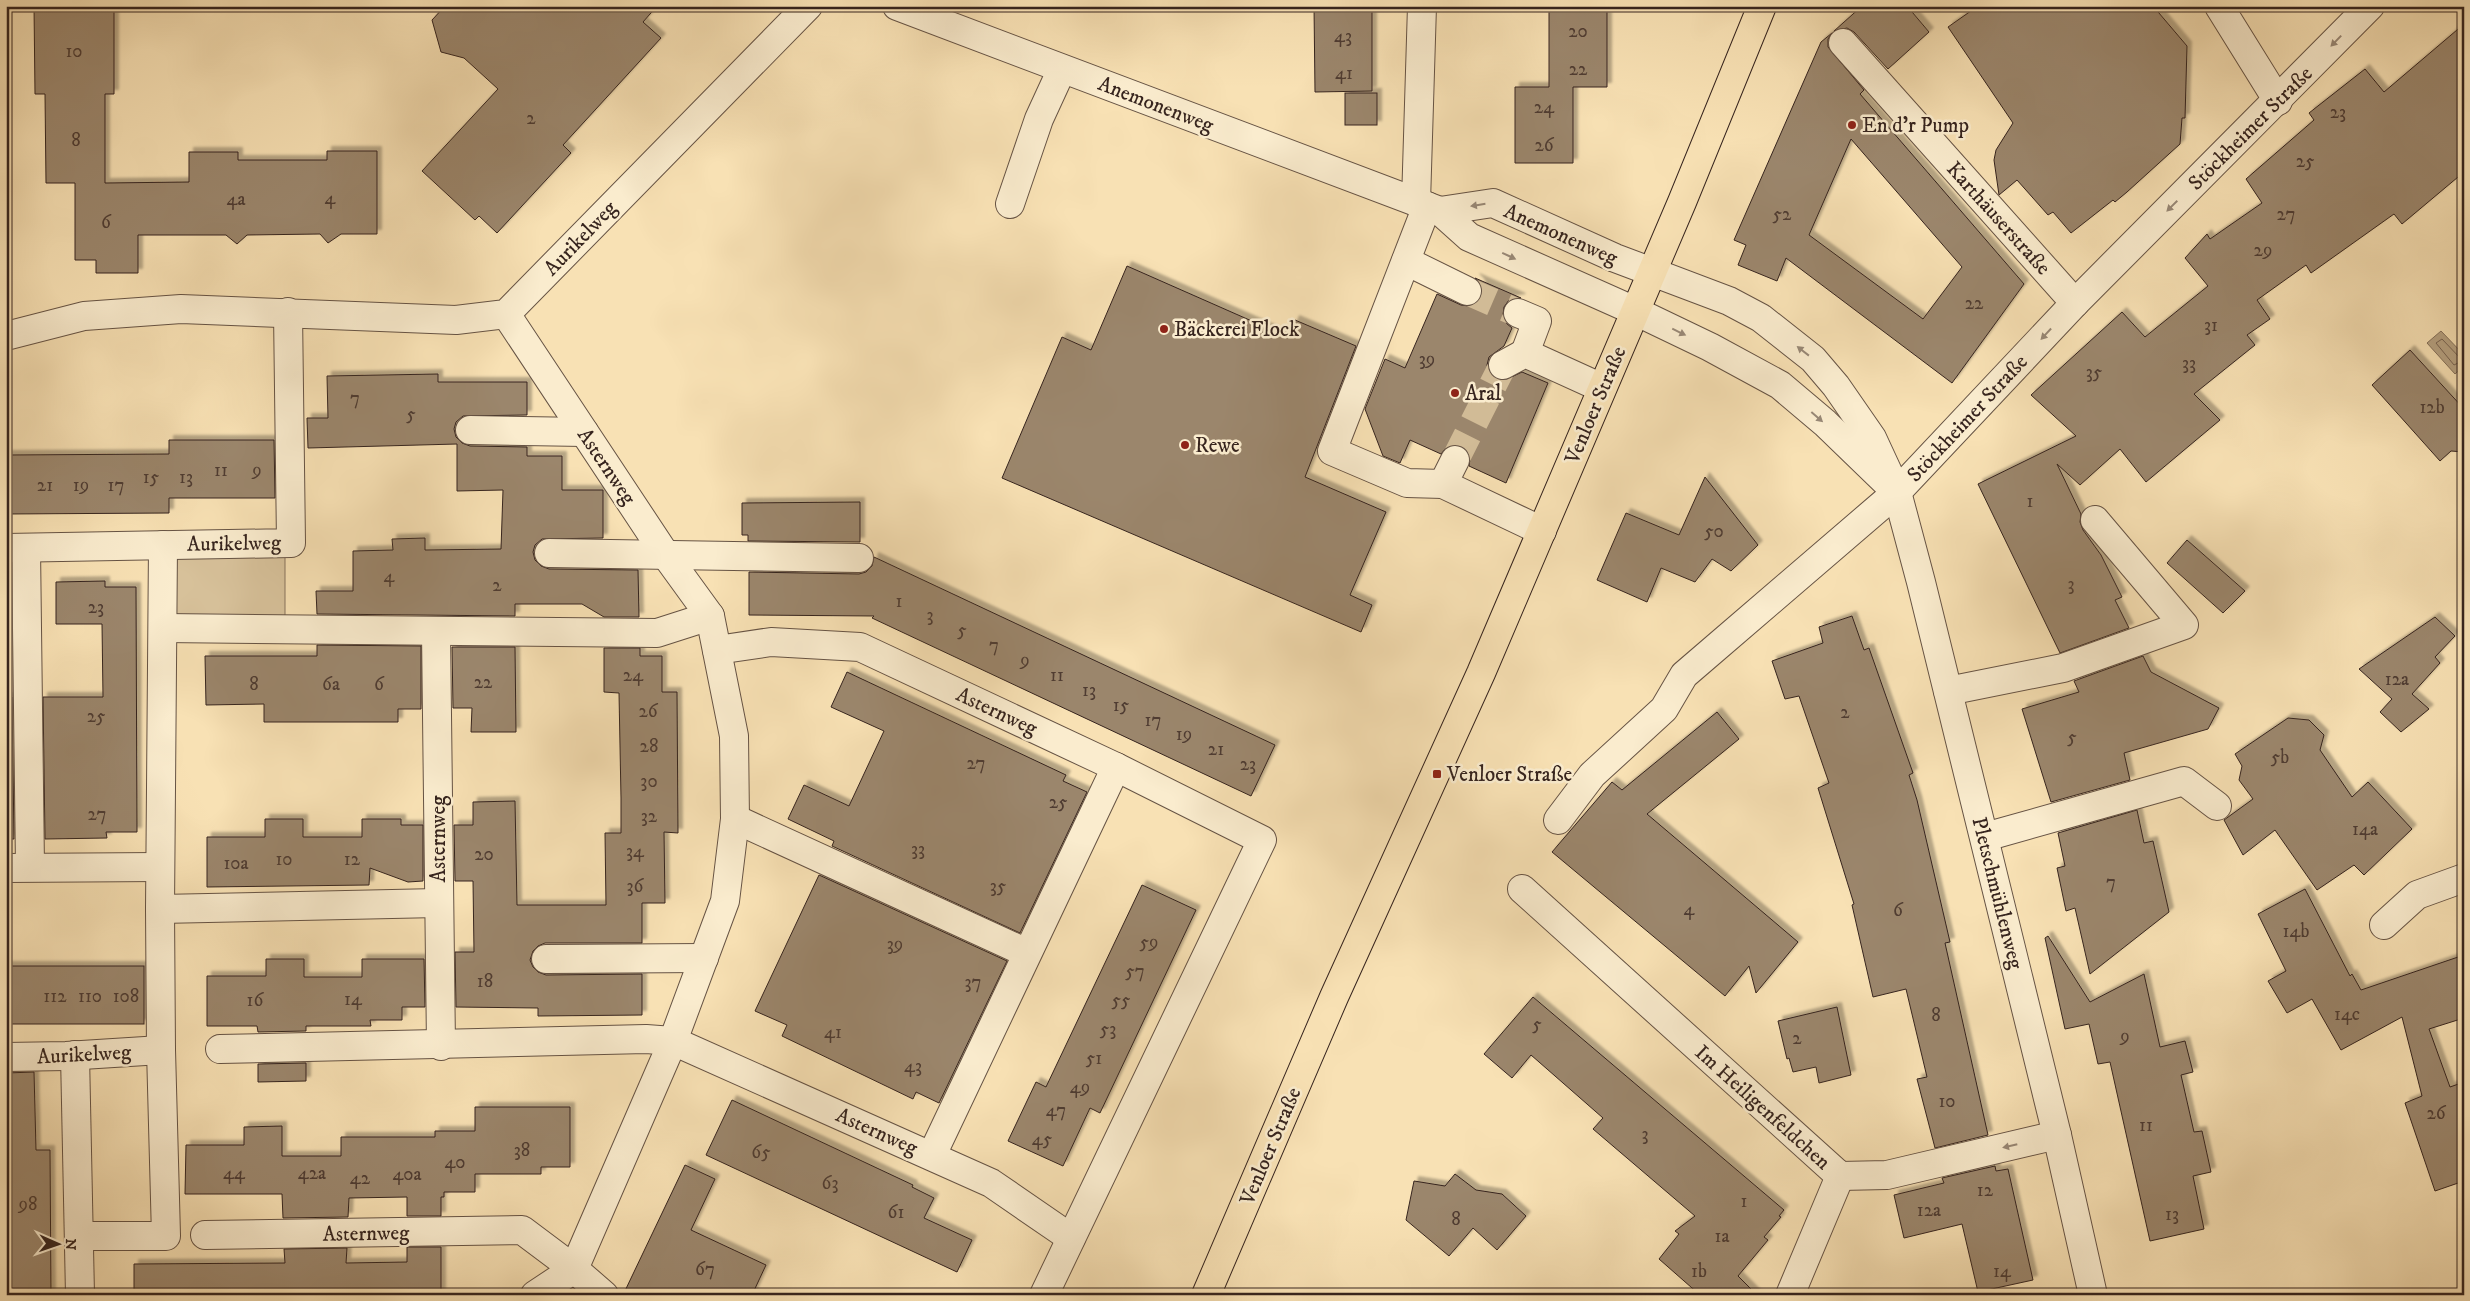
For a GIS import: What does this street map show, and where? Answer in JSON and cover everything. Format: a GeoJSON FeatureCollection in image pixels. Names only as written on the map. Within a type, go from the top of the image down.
{"type":"FeatureCollection","features":[{"type":"Feature","properties":{"kind":"main road","name":"Venloer Straße"},"geometry":{"type":"LineString","coordinates":[[1206,1295],[1334,997],[1441,765],[1542,531],[1652,273],[1762,6]]}},
{"type":"Feature","properties":{"kind":"street","name":"Aurikelweg"},"geometry":{"type":"LineString","coordinates":[[506,314],[808,6]]}},
{"type":"Feature","properties":{"kind":"street","name":"Anemonenweg"},"geometry":{"type":"LineString","coordinates":[[897,6],[1427,206],[1469,237],[1635,311]]}},
{"type":"Feature","properties":{"kind":"street"},"geometry":{"type":"LineString","coordinates":[[1422,6],[1427,206],[1332,451],[1407,483],[1443,484],[1542,531]]}},
{"type":"Feature","properties":{"kind":"street"},"geometry":{"type":"LineString","coordinates":[[2219,6],[2278,101]]}},
{"type":"Feature","properties":{"kind":"street","name":"Stöckheimer Straße"},"geometry":{"type":"LineString","coordinates":[[1558,820],[1592,775],[1664,708],[1684,675],[1897,492],[2075,303],[2278,101],[2370,6]]}},
{"type":"Feature","properties":{"kind":"street","name":"Karthäuserstraße"},"geometry":{"type":"LineString","coordinates":[[1843,43],[2075,303]]}},
{"type":"Feature","properties":{"kind":"street"},"geometry":{"type":"LineString","coordinates":[[1010,204],[1039,119],[1062,69]]}},
{"type":"Feature","properties":{"kind":"street","name":"Anemonenweg"},"geometry":{"type":"LineString","coordinates":[[1427,206],[1493,203],[1652,273]]}},
{"type":"Feature","properties":{"kind":"street"},"geometry":{"type":"LineString","coordinates":[[1406,261],[1467,291]]}},
{"type":"Feature","properties":{"kind":"street","name":"Pletschmühlenweg"},"geometry":{"type":"LineString","coordinates":[[1652,273],[1729,301],[1753,314],[1813,359],[1836,386],[1872,438],[1897,492],[1985,837],[2057,1135],[2092,1295]]}},
{"type":"Feature","properties":{"kind":"street"},"geometry":{"type":"LineString","coordinates":[[6,336],[84,316],[181,309],[456,320],[506,314]]}},
{"type":"Feature","properties":{"kind":"street"},"geometry":{"type":"LineString","coordinates":[[1635,311],[1710,347],[1780,385],[1824,423],[1897,492]]}},
{"type":"Feature","properties":{"kind":"street","name":"Aurikelweg"},"geometry":{"type":"LineString","coordinates":[[16,548],[291,543],[288,312]]}},
{"type":"Feature","properties":{"kind":"street"},"geometry":{"type":"LineString","coordinates":[[1518,313],[1537,321],[1514,359],[1602,388]]}},
{"type":"Feature","properties":{"kind":"street","name":"Asternweg"},"geometry":{"type":"LineString","coordinates":[[506,314],[665,554],[710,616],[734,736],[735,819],[725,901],[673,1041],[574,1269]]}},
{"type":"Feature","properties":{"kind":"street"},"geometry":{"type":"LineString","coordinates":[[470,430],[584,432]]}},
{"type":"Feature","properties":{"kind":"street"},"geometry":{"type":"LineString","coordinates":[[1443,484],[1455,460]]}},
{"type":"Feature","properties":{"kind":"street"},"geometry":{"type":"LineString","coordinates":[[1948,691],[2063,668],[2184,625],[2095,520]]}},
{"type":"Feature","properties":{"kind":"street"},"geometry":{"type":"LineString","coordinates":[[79,1236],[166,1236],[161,1050],[160,908],[164,628],[163,545]]}},
{"type":"Feature","properties":{"kind":"street"},"geometry":{"type":"LineString","coordinates":[[16,548],[18,868],[160,867]]}},
{"type":"Feature","properties":{"kind":"street"},"geometry":{"type":"LineString","coordinates":[[549,552],[859,558]]}},
{"type":"Feature","properties":{"kind":"street"},"geometry":{"type":"LineString","coordinates":[[164,628],[657,633],[710,616]]}},
{"type":"Feature","properties":{"kind":"street","name":"Asternweg"},"geometry":{"type":"LineString","coordinates":[[436,632],[441,1046]]}},
{"type":"Feature","properties":{"kind":"street","name":"Asternweg"},"geometry":{"type":"LineString","coordinates":[[220,1049],[441,1046],[646,1039],[673,1041],[932,1155],[991,1183],[1071,1238],[1262,840],[1116,767],[860,647],[771,642],[717,650]]}},
{"type":"Feature","properties":{"kind":"street"},"geometry":{"type":"LineString","coordinates":[[932,1155],[1116,767]]}},
{"type":"Feature","properties":{"kind":"street"},"geometry":{"type":"LineString","coordinates":[[1985,837],[2184,781],[2217,806]]}},
{"type":"Feature","properties":{"kind":"street"},"geometry":{"type":"LineString","coordinates":[[735,819],[1027,953]]}},
{"type":"Feature","properties":{"kind":"street"},"geometry":{"type":"LineString","coordinates":[[2384,925],[2417,895],[2464,878]]}},
{"type":"Feature","properties":{"kind":"street","name":"Im Heiligenfeldchen"},"geometry":{"type":"LineString","coordinates":[[1522,889],[1840,1176],[1887,1175],[2057,1135]]}},
{"type":"Feature","properties":{"kind":"street"},"geometry":{"type":"LineString","coordinates":[[160,908],[438,903]]}},
{"type":"Feature","properties":{"kind":"street"},"geometry":{"type":"LineString","coordinates":[[546,959],[704,958]]}},
{"type":"Feature","properties":{"kind":"street","name":"Aurikelweg"},"geometry":{"type":"LineString","coordinates":[[6,1057],[161,1050]]}},
{"type":"Feature","properties":{"kind":"street"},"geometry":{"type":"LineString","coordinates":[[75,1055],[80,1295]]}},
{"type":"Feature","properties":{"kind":"street"},"geometry":{"type":"LineString","coordinates":[[1790,1295],[1840,1176]]}},
{"type":"Feature","properties":{"kind":"street","name":"Asternweg"},"geometry":{"type":"LineString","coordinates":[[205,1235],[522,1230],[574,1269],[604,1295]]}},
{"type":"Feature","properties":{"kind":"street"},"geometry":{"type":"LineString","coordinates":[[1044,1295],[1071,1238]]}},
{"type":"Feature","properties":{"kind":"street"},"geometry":{"type":"LineString","coordinates":[[535,1295],[574,1269]]}},
{"type":"Feature","properties":{"kind":"shaded area"},"geometry":{"type":"Polygon","coordinates":[[[285,552],[285,623],[172,624],[172,553],[285,552]]]}},
{"type":"Feature","properties":{"kind":"water"},"geometry":{"type":"Polygon","coordinates":[[[2441,331],[2464,355],[2464,366],[2455,374],[2427,343],[2441,331]]]}},
{"type":"Feature","properties":{"kind":"building"},"geometry":{"type":"Polygon","coordinates":[[[34,6],[114,6],[114,94],[105,94],[105,183],[189,182],[189,152],[238,152],[238,160],[327,160],[327,151],[377,151],[377,234],[341,234],[328,243],[320,234],[247,235],[237,244],[226,235],[138,235],[138,273],[96,273],[96,260],[75,260],[75,183],[46,183],[45,94],[35,94],[34,6]]]}},
{"type":"Feature","properties":{"kind":"building"},"geometry":{"type":"Polygon","coordinates":[[[445,6],[657,6],[643,22],[661,38],[563,145],[571,153],[497,233],[479,216],[475,220],[422,171],[498,89],[464,58],[441,52],[432,20],[445,6]]]}},
{"type":"Feature","properties":{"kind":"building"},"geometry":{"type":"Polygon","coordinates":[[[1314,6],[1372,6],[1372,91],[1315,92],[1314,6]]]}},
{"type":"Feature","properties":{"kind":"building"},"geometry":{"type":"Polygon","coordinates":[[[1549,6],[1607,6],[1607,87],[1573,87],[1573,163],[1515,163],[1515,87],[1549,87],[1549,6]]]}},
{"type":"Feature","properties":{"kind":"building"},"geometry":{"type":"Polygon","coordinates":[[[1862,6],[1907,6],[1929,32],[1888,69],[1854,32],[1847,28],[1834,31],[1862,6]]]}},
{"type":"Feature","properties":{"kind":"building"},"geometry":{"type":"Polygon","coordinates":[[[1978,6],[2153,6],[2187,46],[2185,118],[2182,118],[2180,144],[2115,202],[2113,200],[2071,233],[2053,212],[2048,215],[2017,180],[1999,195],[1994,160],[1996,150],[2013,123],[1948,27],[1978,6]]]}},
{"type":"Feature","properties":{"kind":"building"},"geometry":{"type":"Polygon","coordinates":[[[2464,24],[2464,172],[2402,224],[2394,214],[2311,273],[2306,265],[2257,300],[2270,319],[2247,335],[2255,345],[2194,394],[2220,420],[2146,482],[2120,449],[2080,485],[2057,464],[2081,514],[2080,522],[2083,530],[2101,555],[2122,597],[2115,600],[2129,628],[2060,653],[1978,484],[2076,436],[2031,395],[2122,312],[2145,337],[2208,286],[2185,258],[2207,234],[2210,239],[2262,203],[2246,179],[2314,120],[2309,113],[2365,69],[2384,92],[2464,24]]]}},
{"type":"Feature","properties":{"kind":"building"},"geometry":{"type":"Polygon","coordinates":[[[1832,33],[1828,39],[1828,47],[1864,90],[1860,94],[2024,284],[1952,383],[1786,258],[1777,281],[1738,265],[1746,245],[1734,240],[1821,42],[1832,33]],[[1851,139],[1809,235],[1923,319],[1962,267],[1851,139]]]}},
{"type":"Feature","properties":{"kind":"building"},"geometry":{"type":"Polygon","coordinates":[[[1345,93],[1377,93],[1377,125],[1345,125],[1345,93]]]}},
{"type":"Feature","properties":{"kind":"building","name":"Rewe"},"geometry":{"type":"Polygon","coordinates":[[[1127,266],[1288,337],[1295,320],[1356,346],[1305,477],[1386,512],[1350,595],[1372,605],[1361,632],[1002,478],[1062,337],[1091,350],[1127,266]]]}},
{"type":"Feature","properties":{"kind":"building"},"geometry":{"type":"Polygon","coordinates":[[[1475,278],[1521,298],[1509,300],[1504,307],[1503,315],[1506,323],[1512,328],[1504,346],[1489,357],[1487,365],[1490,373],[1495,379],[1503,381],[1522,372],[1548,383],[1506,483],[1469,466],[1468,452],[1462,446],[1455,444],[1447,447],[1441,454],[1410,440],[1400,463],[1383,456],[1365,409],[1385,359],[1405,368],[1437,294],[1461,305],[1469,306],[1475,304],[1481,298],[1483,290],[1475,278]]]}},
{"type":"Feature","properties":{"kind":"building"},"geometry":{"type":"Polygon","coordinates":[[[2410,350],[2464,409],[2464,452],[2451,451],[2440,461],[2372,385],[2410,350]]]}},
{"type":"Feature","properties":{"kind":"building"},"geometry":{"type":"Polygon","coordinates":[[[438,374],[438,382],[527,382],[527,415],[463,416],[456,422],[454,429],[456,437],[462,443],[470,446],[527,447],[527,456],[562,456],[562,490],[603,490],[603,538],[542,539],[535,545],[533,552],[535,560],[541,566],[549,569],[638,570],[639,617],[604,617],[582,604],[515,604],[515,616],[317,614],[316,591],[353,591],[353,551],[393,550],[392,539],[425,538],[425,550],[501,549],[503,490],[457,491],[457,444],[308,448],[307,418],[328,418],[327,376],[438,374]]]}},
{"type":"Feature","properties":{"kind":"building"},"geometry":{"type":"Polygon","coordinates":[[[169,440],[274,440],[275,498],[169,498],[169,513],[6,514],[6,455],[169,454],[169,440]]]}},
{"type":"Feature","properties":{"kind":"building"},"geometry":{"type":"Polygon","coordinates":[[[1705,477],[1758,545],[1731,571],[1712,559],[1695,582],[1661,568],[1647,602],[1597,580],[1626,513],[1679,535],[1705,477]]]}},
{"type":"Feature","properties":{"kind":"building"},"geometry":{"type":"Polygon","coordinates":[[[860,502],[860,542],[748,541],[748,535],[742,535],[742,503],[860,502]]]}},
{"type":"Feature","properties":{"kind":"building"},"geometry":{"type":"Polygon","coordinates":[[[2187,540],[2245,591],[2223,613],[2167,563],[2187,540]]]}},
{"type":"Feature","properties":{"kind":"building"},"geometry":{"type":"Polygon","coordinates":[[[874,557],[1275,745],[1251,796],[872,618],[874,616],[749,615],[749,572],[859,574],[866,572],[872,566],[874,557]]]}},
{"type":"Feature","properties":{"kind":"building"},"geometry":{"type":"Polygon","coordinates":[[[105,581],[105,587],[136,587],[137,832],[106,832],[107,838],[45,839],[43,697],[103,697],[102,624],[56,624],[56,582],[105,581]]]}},
{"type":"Feature","properties":{"kind":"building"},"geometry":{"type":"Polygon","coordinates":[[[1852,616],[1864,650],[1869,648],[1913,773],[1909,775],[1917,800],[1950,942],[1945,943],[1988,1135],[1935,1148],[1917,1079],[1927,1077],[1906,989],[1873,997],[1852,905],[1854,904],[1818,788],[1829,783],[1799,696],[1785,699],[1772,661],[1823,643],[1819,627],[1852,616]]]}},
{"type":"Feature","properties":{"kind":"building"},"geometry":{"type":"Polygon","coordinates":[[[2435,617],[2455,636],[2435,657],[2440,663],[2412,694],[2429,709],[2401,732],[2380,712],[2392,699],[2359,669],[2435,617]]]}},
{"type":"Feature","properties":{"kind":"building"},"geometry":{"type":"Polygon","coordinates":[[[317,645],[421,646],[421,709],[398,709],[398,722],[264,722],[264,704],[206,705],[205,656],[317,656],[317,645]]]}},
{"type":"Feature","properties":{"kind":"building"},"geometry":{"type":"Polygon","coordinates":[[[452,647],[515,647],[516,732],[471,732],[472,708],[453,708],[452,647]]]}},
{"type":"Feature","properties":{"kind":"building"},"geometry":{"type":"Polygon","coordinates":[[[604,648],[640,648],[640,656],[662,656],[662,692],[677,692],[678,833],[664,832],[665,903],[642,903],[642,943],[545,943],[533,951],[530,960],[538,972],[546,975],[642,974],[642,1015],[538,1016],[538,1008],[456,1007],[455,952],[474,952],[473,881],[455,881],[454,825],[473,825],[473,802],[515,801],[517,905],[606,905],[605,833],[621,833],[621,798],[619,693],[604,692],[604,648]]]}},
{"type":"Feature","properties":{"kind":"building"},"geometry":{"type":"Polygon","coordinates":[[[2143,656],[2151,672],[2219,708],[2208,729],[2124,753],[2130,780],[2051,802],[2022,709],[2079,692],[2074,681],[2143,656]]]}},
{"type":"Feature","properties":{"kind":"building"},"geometry":{"type":"Polygon","coordinates":[[[847,672],[1066,775],[1063,781],[1087,792],[1020,933],[832,846],[834,841],[788,819],[804,785],[849,806],[884,731],[831,707],[847,672]]]}},
{"type":"Feature","properties":{"kind":"building"},"geometry":{"type":"Polygon","coordinates":[[[6,697],[12,697],[14,839],[6,839],[6,697]]]}},
{"type":"Feature","properties":{"kind":"building"},"geometry":{"type":"Polygon","coordinates":[[[1717,712],[1739,739],[1647,814],[1798,942],[1756,993],[1749,966],[1725,996],[1552,852],[1612,782],[1622,790],[1717,712]]]}},
{"type":"Feature","properties":{"kind":"building"},"geometry":{"type":"Polygon","coordinates":[[[2288,718],[2309,720],[2324,735],[2320,750],[2352,797],[2368,782],[2412,829],[2364,875],[2354,865],[2317,890],[2275,830],[2243,855],[2224,820],[2253,799],[2239,780],[2242,766],[2235,754],[2288,718]]]}},
{"type":"Feature","properties":{"kind":"building"},"geometry":{"type":"Polygon","coordinates":[[[2137,810],[2144,843],[2153,841],[2169,912],[2090,974],[2075,908],[2066,911],[2057,868],[2065,866],[2058,833],[2137,810]]]}},
{"type":"Feature","properties":{"kind":"building"},"geometry":{"type":"Polygon","coordinates":[[[265,819],[303,819],[303,837],[362,837],[362,819],[401,819],[401,825],[423,825],[423,881],[408,882],[370,868],[369,885],[207,887],[207,837],[265,837],[265,819]]]}},
{"type":"Feature","properties":{"kind":"building"},"geometry":{"type":"Polygon","coordinates":[[[819,875],[1007,961],[939,1103],[916,1092],[913,1099],[782,1036],[787,1025],[755,1011],[819,875]]]}},
{"type":"Feature","properties":{"kind":"building"},"geometry":{"type":"Polygon","coordinates":[[[1142,885],[1196,910],[1100,1113],[1090,1108],[1063,1166],[1008,1141],[1036,1082],[1046,1087],[1142,885]]]}},
{"type":"Feature","properties":{"kind":"building"},"geometry":{"type":"Polygon","coordinates":[[[2305,889],[2350,976],[2352,974],[2361,990],[2464,955],[2464,1018],[2429,1029],[2450,1087],[2464,1082],[2464,1181],[2435,1191],[2405,1103],[2422,1096],[2402,1017],[2341,1050],[2312,999],[2287,1013],[2268,981],[2286,971],[2258,914],[2305,889]]]}},
{"type":"Feature","properties":{"kind":"building"},"geometry":{"type":"Polygon","coordinates":[[[2048,936],[2090,1002],[2144,974],[2160,1047],[2185,1041],[2193,1072],[2181,1075],[2194,1132],[2202,1131],[2211,1172],[2193,1176],[2204,1229],[2150,1241],[2110,1062],[2098,1064],[2089,1024],[2065,1029],[2045,938],[2048,936]]]}},
{"type":"Feature","properties":{"kind":"building"},"geometry":{"type":"Polygon","coordinates":[[[266,959],[304,959],[304,977],[362,977],[362,959],[424,959],[425,1007],[402,1007],[402,1020],[370,1020],[371,1026],[306,1026],[306,1031],[258,1032],[257,1026],[207,1026],[207,976],[266,976],[266,959]]]}},
{"type":"Feature","properties":{"kind":"building"},"geometry":{"type":"Polygon","coordinates":[[[6,966],[144,966],[144,1024],[6,1024],[6,966]]]}},
{"type":"Feature","properties":{"kind":"building"},"geometry":{"type":"Polygon","coordinates":[[[1533,997],[1784,1210],[1779,1216],[1781,1217],[1764,1237],[1768,1240],[1738,1276],[1757,1295],[1700,1295],[1659,1259],[1679,1234],[1675,1231],[1695,1216],[1593,1129],[1603,1118],[1531,1055],[1512,1078],[1484,1054],[1533,997]]]}},
{"type":"Feature","properties":{"kind":"building"},"geometry":{"type":"Polygon","coordinates":[[[1837,1007],[1851,1075],[1819,1083],[1816,1067],[1793,1072],[1789,1058],[1787,1059],[1778,1021],[1837,1007]]]}},
{"type":"Feature","properties":{"kind":"building"},"geometry":{"type":"Polygon","coordinates":[[[306,1063],[306,1081],[258,1082],[258,1064],[306,1063]]]}},
{"type":"Feature","properties":{"kind":"building"},"geometry":{"type":"Polygon","coordinates":[[[34,1072],[36,1150],[50,1150],[51,1295],[6,1295],[6,1073],[34,1072]]]}},
{"type":"Feature","properties":{"kind":"building"},"geometry":{"type":"Polygon","coordinates":[[[732,1100],[913,1185],[912,1187],[934,1198],[924,1218],[972,1240],[957,1272],[706,1155],[732,1100]]]}},
{"type":"Feature","properties":{"kind":"building"},"geometry":{"type":"Polygon","coordinates":[[[475,1107],[570,1107],[570,1167],[541,1167],[541,1174],[475,1174],[475,1192],[444,1192],[444,1197],[441,1197],[441,1216],[407,1216],[407,1197],[349,1198],[348,1217],[283,1218],[282,1194],[185,1194],[186,1145],[244,1145],[244,1127],[282,1126],[282,1156],[341,1156],[341,1137],[435,1137],[435,1131],[475,1131],[475,1107]]]}},
{"type":"Feature","properties":{"kind":"building"},"geometry":{"type":"Polygon","coordinates":[[[685,1165],[715,1179],[691,1230],[766,1265],[752,1295],[623,1295],[685,1165]]]}},
{"type":"Feature","properties":{"kind":"building"},"geometry":{"type":"Polygon","coordinates":[[[1995,1166],[1996,1171],[2008,1169],[2033,1280],[1978,1292],[1962,1224],[1904,1238],[1894,1195],[1944,1183],[1942,1178],[1995,1166]]]}},
{"type":"Feature","properties":{"kind":"building"},"geometry":{"type":"Polygon","coordinates":[[[1455,1174],[1476,1190],[1502,1194],[1526,1216],[1497,1250],[1473,1228],[1449,1256],[1406,1220],[1414,1181],[1445,1186],[1455,1174]]]}},
{"type":"Feature","properties":{"kind":"building"},"geometry":{"type":"Polygon","coordinates":[[[407,1247],[441,1247],[441,1295],[134,1295],[134,1264],[285,1263],[284,1249],[347,1248],[346,1263],[407,1262],[407,1247]]]}},
{"type":"Feature","properties":{"kind":"tunnel"},"geometry":{"type":"LineString","coordinates":[[1467,291],[1518,313]]}},
{"type":"Feature","properties":{"kind":"tunnel"},"geometry":{"type":"LineString","coordinates":[[1455,460],[1503,365]]}},
{"type":"Feature","properties":{"kind":"place","name":"En d'r Pump"},"geometry":{"type":"Point","coordinates":[1852,125]}},
{"type":"Feature","properties":{"kind":"place","name":"Bäckerei Flock"},"geometry":{"type":"Point","coordinates":[1164,329]}},
{"type":"Feature","properties":{"kind":"place","name":"Aral"},"geometry":{"type":"Point","coordinates":[1455,393]}},
{"type":"Feature","properties":{"kind":"place","name":"Rewe"},"geometry":{"type":"Point","coordinates":[1185,445]}},
{"type":"Feature","properties":{"kind":"place","name":"Venloer Straße"},"geometry":{"type":"Point","coordinates":[1437,774]}}]}
